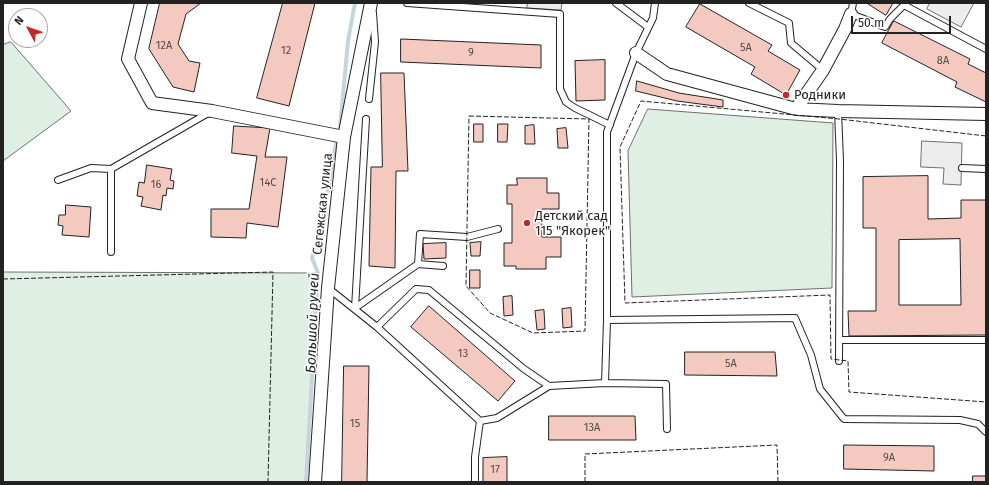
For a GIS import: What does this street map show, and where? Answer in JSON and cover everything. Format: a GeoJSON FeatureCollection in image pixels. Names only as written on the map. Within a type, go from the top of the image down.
{"type":"FeatureCollection","features":[{"type":"Feature","properties":{"kind":"street"},"geometry":{"type":"LineString","coordinates":[[141,3],[128,59],[152,103],[212,111],[344,136]]}},
{"type":"Feature","properties":{"kind":"street","name":"Сегежская улица"},"geometry":{"type":"LineString","coordinates":[[315,482],[328,288],[344,136],[372,3]]}},
{"type":"Feature","properties":{"kind":"street"},"geometry":{"type":"LineString","coordinates":[[796,109],[823,70],[845,29],[852,8]]}},
{"type":"Feature","properties":{"kind":"street"},"geometry":{"type":"LineString","coordinates":[[636,53],[667,74],[796,109],[986,114]]}},
{"type":"Feature","properties":{"kind":"lane"},"geometry":{"type":"LineString","coordinates":[[369,99],[375,42],[372,3]]}},
{"type":"Feature","properties":{"kind":"lane"},"geometry":{"type":"LineString","coordinates":[[407,3],[560,14],[560,89],[566,102],[610,125]]}},
{"type":"Feature","properties":{"kind":"lane"},"geometry":{"type":"LineString","coordinates":[[616,3],[648,27]]}},
{"type":"Feature","properties":{"kind":"lane"},"geometry":{"type":"LineString","coordinates":[[605,383],[607,320],[607,132],[636,53],[653,18],[655,3]]}},
{"type":"Feature","properties":{"kind":"lane"},"geometry":{"type":"LineString","coordinates":[[748,3],[789,22],[791,43],[823,70]]}},
{"type":"Feature","properties":{"kind":"lane"},"geometry":{"type":"LineString","coordinates":[[852,8],[885,27],[890,19],[904,6],[986,49]]}},
{"type":"Feature","properties":{"kind":"lane"},"geometry":{"type":"LineString","coordinates":[[58,180],[91,168],[111,169],[212,111]]}},
{"type":"Feature","properties":{"kind":"lane"},"geometry":{"type":"LineString","coordinates":[[838,111],[840,161],[838,361]]}},
{"type":"Feature","properties":{"kind":"lane"},"geometry":{"type":"LineString","coordinates":[[354,308],[366,119]]}},
{"type":"Feature","properties":{"kind":"lane"},"geometry":{"type":"LineString","coordinates":[[962,168],[986,169]]}},
{"type":"Feature","properties":{"kind":"lane"},"geometry":{"type":"LineString","coordinates":[[111,169],[111,252]]}},
{"type":"Feature","properties":{"kind":"lane"},"geometry":{"type":"LineString","coordinates":[[418,264],[420,234],[466,237],[498,229]]}},
{"type":"Feature","properties":{"kind":"lane"},"geometry":{"type":"LineString","coordinates":[[354,308],[418,264],[443,266]]}},
{"type":"Feature","properties":{"kind":"lane"},"geometry":{"type":"LineString","coordinates":[[328,288],[377,327],[480,421]]}},
{"type":"Feature","properties":{"kind":"lane"},"geometry":{"type":"LineString","coordinates":[[377,327],[416,290],[429,290],[524,369],[549,386]]}},
{"type":"Feature","properties":{"kind":"lane"},"geometry":{"type":"LineString","coordinates":[[607,320],[795,318],[811,355],[820,389],[844,419],[960,420],[978,424],[986,432]]}},
{"type":"Feature","properties":{"kind":"lane"},"geometry":{"type":"LineString","coordinates":[[839,340],[986,340]]}},
{"type":"Feature","properties":{"kind":"lane"},"geometry":{"type":"LineString","coordinates":[[480,421],[497,418],[549,386],[605,383],[666,384],[667,429]]}},
{"type":"Feature","properties":{"kind":"lane"},"geometry":{"type":"LineString","coordinates":[[475,482],[475,457],[480,421]]}},
{"type":"Feature","properties":{"kind":"green space"},"geometry":{"type":"Polygon","coordinates":[[[8,43],[8,48],[16,48],[71,111],[3,161],[3,45],[8,43]]]}},
{"type":"Feature","properties":{"kind":"green space"},"geometry":{"type":"Polygon","coordinates":[[[648,109],[833,123],[832,288],[632,297],[628,151],[648,109]]]}},
{"type":"Feature","properties":{"kind":"green space"},"geometry":{"type":"Polygon","coordinates":[[[3,272],[318,273],[306,482],[3,482],[3,272]]]}},
{"type":"Feature","properties":{"kind":"shaded area"},"geometry":{"type":"Polygon","coordinates":[[[528,3],[562,3],[561,10],[527,8],[528,3]]]}},
{"type":"Feature","properties":{"kind":"shaded area"},"geometry":{"type":"Polygon","coordinates":[[[930,3],[974,3],[961,27],[927,9],[930,3]]]}},
{"type":"Feature","properties":{"kind":"shaded area"},"geometry":{"type":"Polygon","coordinates":[[[922,141],[962,143],[961,185],[943,184],[944,168],[921,167],[922,141]]]}},
{"type":"Feature","properties":{"kind":"building"},"geometry":{"type":"Polygon","coordinates":[[[160,3],[201,3],[186,14],[178,44],[189,61],[200,63],[194,92],[173,87],[149,49],[160,3]]]}},
{"type":"Feature","properties":{"kind":"building"},"geometry":{"type":"Polygon","coordinates":[[[283,3],[315,3],[289,106],[257,98],[283,3]]]}},
{"type":"Feature","properties":{"kind":"building"},"geometry":{"type":"Polygon","coordinates":[[[867,3],[893,3],[886,15],[867,3]]]}},
{"type":"Feature","properties":{"kind":"building"},"geometry":{"type":"Polygon","coordinates":[[[700,4],[772,45],[768,51],[800,70],[786,95],[751,74],[755,67],[686,27],[700,4]]]}},
{"type":"Feature","properties":{"kind":"building"},"geometry":{"type":"Polygon","coordinates":[[[894,21],[970,59],[968,64],[986,73],[986,102],[955,87],[957,82],[882,43],[894,21]]]}},
{"type":"Feature","properties":{"kind":"building"},"geometry":{"type":"Polygon","coordinates":[[[401,39],[541,45],[541,68],[401,62],[401,39]]]}},
{"type":"Feature","properties":{"kind":"building"},"geometry":{"type":"Polygon","coordinates":[[[605,60],[605,100],[576,101],[575,61],[605,60]]]}},
{"type":"Feature","properties":{"kind":"building"},"geometry":{"type":"Polygon","coordinates":[[[381,73],[404,73],[408,171],[396,171],[395,268],[369,266],[371,167],[382,167],[381,73]]]}},
{"type":"Feature","properties":{"kind":"building"},"geometry":{"type":"Polygon","coordinates":[[[637,81],[679,93],[723,100],[723,107],[677,101],[636,91],[637,81]]]}},
{"type":"Feature","properties":{"kind":"building"},"geometry":{"type":"Polygon","coordinates":[[[474,124],[483,124],[483,142],[474,142],[474,124]]]}},
{"type":"Feature","properties":{"kind":"building"},"geometry":{"type":"Polygon","coordinates":[[[498,124],[508,124],[507,142],[498,142],[498,124]]]}},
{"type":"Feature","properties":{"kind":"building"},"geometry":{"type":"Polygon","coordinates":[[[534,125],[535,144],[525,144],[525,126],[534,125]]]}},
{"type":"Feature","properties":{"kind":"building"},"geometry":{"type":"Polygon","coordinates":[[[234,126],[270,128],[265,157],[287,157],[278,227],[247,223],[246,238],[211,237],[211,209],[249,209],[257,156],[232,153],[234,126]]]}},
{"type":"Feature","properties":{"kind":"building"},"geometry":{"type":"Polygon","coordinates":[[[566,128],[568,148],[558,148],[557,129],[566,128]]]}},
{"type":"Feature","properties":{"kind":"building"},"geometry":{"type":"Polygon","coordinates":[[[147,165],[172,169],[170,180],[174,181],[173,189],[167,188],[166,196],[163,195],[161,210],[141,206],[143,197],[137,196],[139,182],[144,183],[147,165]]]}},
{"type":"Feature","properties":{"kind":"building"},"geometry":{"type":"Polygon","coordinates":[[[928,176],[928,219],[961,218],[961,200],[986,200],[986,335],[849,336],[848,311],[876,311],[876,228],[863,228],[863,177],[928,176]],[[960,239],[899,240],[899,305],[961,305],[960,239]]]}},
{"type":"Feature","properties":{"kind":"building","name":"Детский сад 115 \"Якорек\""},"geometry":{"type":"Polygon","coordinates":[[[517,178],[547,178],[547,193],[559,193],[559,209],[542,209],[542,237],[561,237],[561,257],[546,257],[546,269],[516,269],[516,266],[504,266],[504,243],[512,243],[512,204],[507,204],[507,185],[517,185],[517,178]]]}},
{"type":"Feature","properties":{"kind":"building"},"geometry":{"type":"Polygon","coordinates":[[[66,205],[91,207],[89,237],[62,235],[63,226],[58,225],[59,215],[65,215],[66,205]]]}},
{"type":"Feature","properties":{"kind":"building"},"geometry":{"type":"Polygon","coordinates":[[[481,242],[480,256],[471,256],[470,243],[481,242]]]}},
{"type":"Feature","properties":{"kind":"building"},"geometry":{"type":"Polygon","coordinates":[[[446,243],[446,258],[424,259],[423,244],[446,243]]]}},
{"type":"Feature","properties":{"kind":"building"},"geometry":{"type":"Polygon","coordinates":[[[470,270],[480,270],[480,288],[470,288],[470,270]]]}},
{"type":"Feature","properties":{"kind":"building"},"geometry":{"type":"Polygon","coordinates":[[[512,296],[513,315],[504,316],[503,297],[512,296]]]}},
{"type":"Feature","properties":{"kind":"building"},"geometry":{"type":"Polygon","coordinates":[[[429,306],[515,381],[498,401],[411,327],[429,306]]]}},
{"type":"Feature","properties":{"kind":"building"},"geometry":{"type":"Polygon","coordinates":[[[571,308],[572,327],[563,328],[562,309],[571,308]]]}},
{"type":"Feature","properties":{"kind":"building"},"geometry":{"type":"Polygon","coordinates":[[[544,310],[545,329],[537,330],[535,311],[544,310]]]}},
{"type":"Feature","properties":{"kind":"building"},"geometry":{"type":"Polygon","coordinates":[[[685,352],[775,352],[777,376],[685,375],[685,352]]]}},
{"type":"Feature","properties":{"kind":"building"},"geometry":{"type":"Polygon","coordinates":[[[344,366],[369,366],[367,482],[342,482],[344,366]]]}},
{"type":"Feature","properties":{"kind":"building"},"geometry":{"type":"Polygon","coordinates":[[[549,416],[635,416],[636,440],[549,440],[549,416]]]}},
{"type":"Feature","properties":{"kind":"building"},"geometry":{"type":"Polygon","coordinates":[[[844,445],[934,446],[934,471],[844,469],[844,445]]]}},
{"type":"Feature","properties":{"kind":"building"},"geometry":{"type":"Polygon","coordinates":[[[507,457],[507,482],[483,482],[483,458],[507,457]]]}},
{"type":"Feature","properties":{"kind":"building"},"geometry":{"type":"Polygon","coordinates":[[[973,476],[986,476],[986,482],[973,482],[973,476]]]}},
{"type":"Feature","properties":{"kind":"waterway"},"geometry":{"type":"LineString","coordinates":[[340,128],[348,41],[355,3]]}},
{"type":"Feature","properties":{"kind":"waterway","name":"Большой ручей"},"geometry":{"type":"LineString","coordinates":[[306,482],[318,273],[312,258],[322,225],[336,143]]}},
{"type":"Feature","properties":{"kind":"fence"},"geometry":{"type":"LineString","coordinates":[[986,136],[839,119],[641,101],[620,147],[625,303],[830,295],[831,359],[848,361],[849,392],[986,402]]}},
{"type":"Feature","properties":{"kind":"fence"},"geometry":{"type":"LineString","coordinates":[[469,116],[589,119],[585,331],[533,333],[490,313],[466,286],[469,116]]}},
{"type":"Feature","properties":{"kind":"fence"},"geometry":{"type":"LineString","coordinates":[[3,279],[273,272],[268,482]]}},
{"type":"Feature","properties":{"kind":"fence"},"geometry":{"type":"LineString","coordinates":[[585,482],[585,454],[777,445],[778,482]]}},
{"type":"Feature","properties":{"kind":"place","name":"Родники"},"geometry":{"type":"Point","coordinates":[786,95]}},
{"type":"Feature","properties":{"kind":"place","name":"Детский сад 115 \"Якорек\""},"geometry":{"type":"Point","coordinates":[527,223]}}]}
